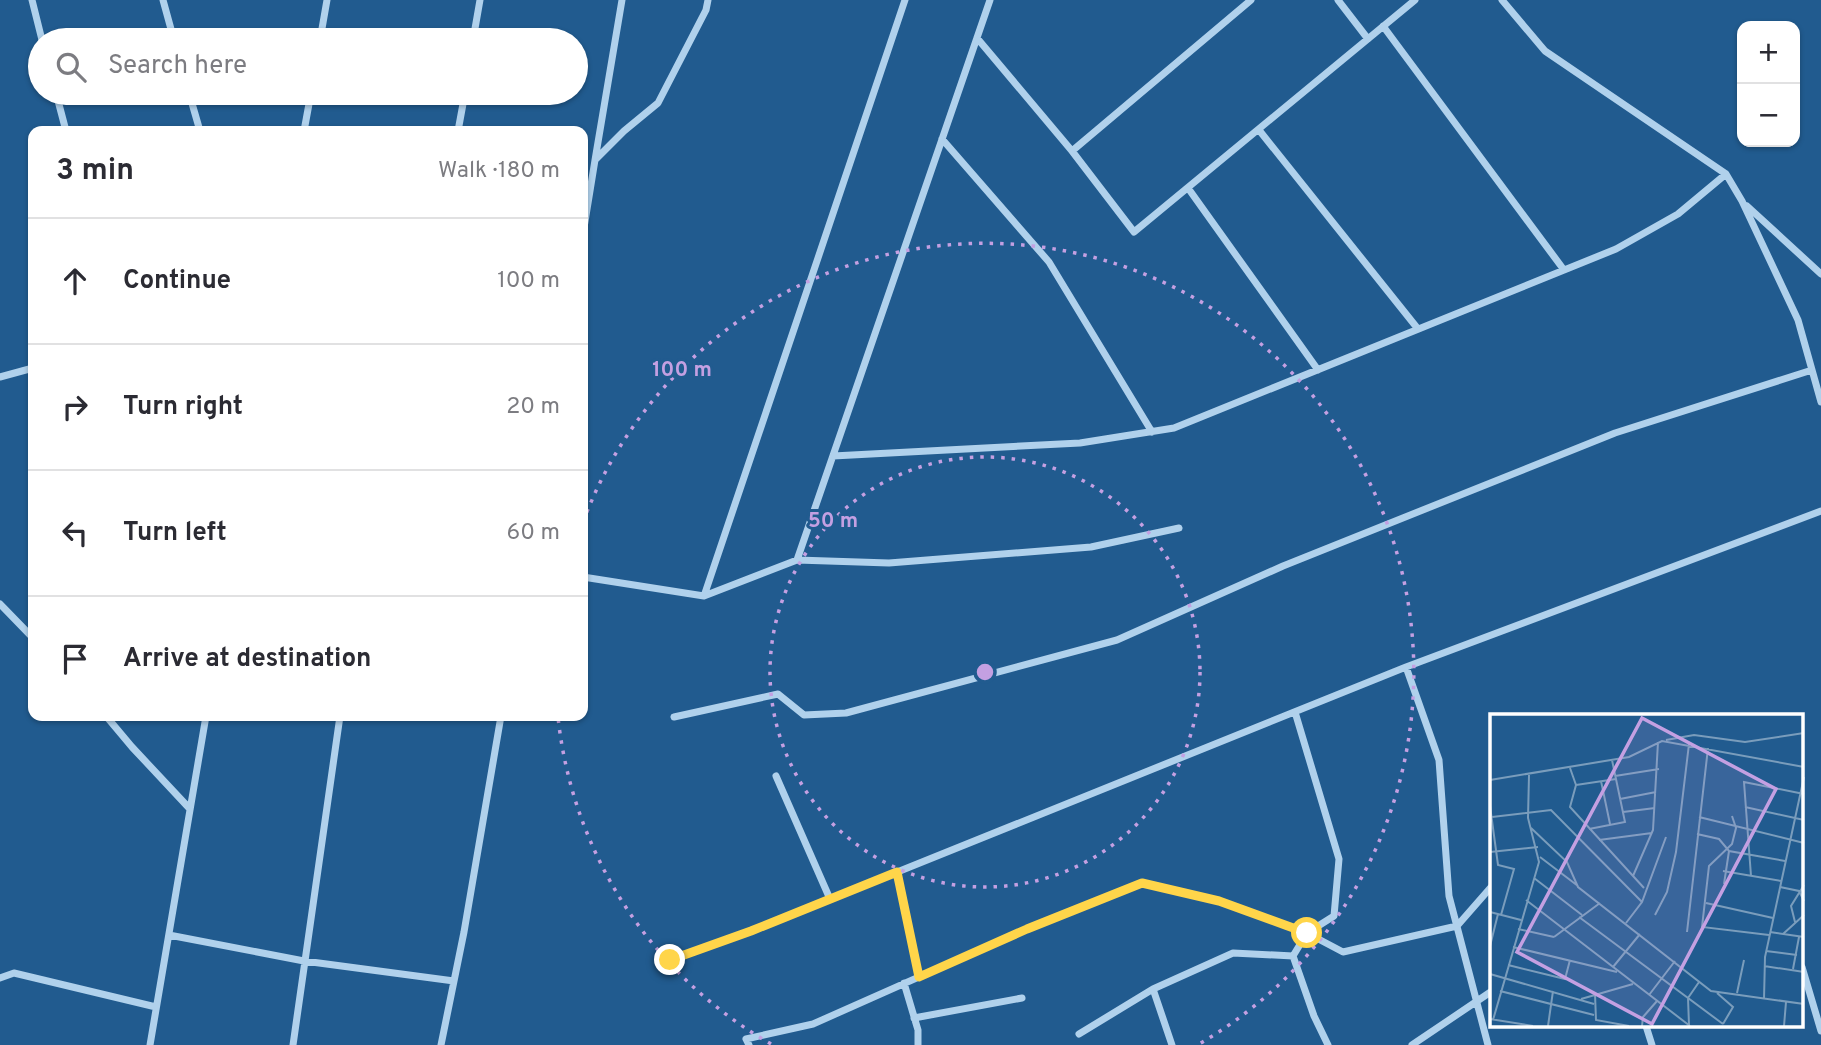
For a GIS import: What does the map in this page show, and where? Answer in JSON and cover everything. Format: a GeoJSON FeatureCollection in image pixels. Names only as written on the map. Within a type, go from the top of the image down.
{"type":"FeatureCollection","features":[{"type":"Feature","properties":{"kind":"street"},"geometry":{"type":"LineString","coordinates":[[32,0],[39,28]]}},
{"type":"Feature","properties":{"kind":"street"},"geometry":{"type":"LineString","coordinates":[[163,0],[171,28]]}},
{"type":"Feature","properties":{"kind":"street"},"geometry":{"type":"LineString","coordinates":[[322,28],[327,0]]}},
{"type":"Feature","properties":{"kind":"street"},"geometry":{"type":"LineString","coordinates":[[475,28],[480,0]]}},
{"type":"Feature","properties":{"kind":"street"},"geometry":{"type":"LineString","coordinates":[[588,203],[622,0]]}},
{"type":"Feature","properties":{"kind":"street"},"geometry":{"type":"LineString","coordinates":[[595,160],[658,103],[706,10],[708,0]]}},
{"type":"Feature","properties":{"kind":"street"},"geometry":{"type":"LineString","coordinates":[[704,596],[905,0]]}},
{"type":"Feature","properties":{"kind":"street"},"geometry":{"type":"LineString","coordinates":[[797,560],[990,0]]}},
{"type":"Feature","properties":{"kind":"street"},"geometry":{"type":"LineString","coordinates":[[1072,151],[1251,0]]}},
{"type":"Feature","properties":{"kind":"street"},"geometry":{"type":"LineString","coordinates":[[1338,0],[1368,39]]}},
{"type":"Feature","properties":{"kind":"street"},"geometry":{"type":"LineString","coordinates":[[978,38],[1072,151],[1134,232],[1415,0]]}},
{"type":"Feature","properties":{"kind":"street"},"geometry":{"type":"LineString","coordinates":[[1502,0],[1545,51],[1726,174],[1742,201],[1798,320],[1821,402]]}},
{"type":"Feature","properties":{"kind":"street"},"geometry":{"type":"LineString","coordinates":[[1383,26],[1564,270]]}},
{"type":"Feature","properties":{"kind":"street"},"geometry":{"type":"LineString","coordinates":[[59,105],[65,126]]}},
{"type":"Feature","properties":{"kind":"street"},"geometry":{"type":"LineString","coordinates":[[192,105],[199,126]]}},
{"type":"Feature","properties":{"kind":"street"},"geometry":{"type":"LineString","coordinates":[[305,126],[309,105]]}},
{"type":"Feature","properties":{"kind":"street"},"geometry":{"type":"LineString","coordinates":[[459,126],[463,105]]}},
{"type":"Feature","properties":{"kind":"street"},"geometry":{"type":"LineString","coordinates":[[1259,130],[1418,329]]}},
{"type":"Feature","properties":{"kind":"street"},"geometry":{"type":"LineString","coordinates":[[942,139],[1049,262],[1152,432]]}},
{"type":"Feature","properties":{"kind":"street"},"geometry":{"type":"LineString","coordinates":[[833,456],[1080,443],[1174,428],[1616,248],[1678,214],[1726,174]]}},
{"type":"Feature","properties":{"kind":"street"},"geometry":{"type":"LineString","coordinates":[[1188,188],[1318,370]]}},
{"type":"Feature","properties":{"kind":"street"},"geometry":{"type":"LineString","coordinates":[[1742,201],[1821,274]]}},
{"type":"Feature","properties":{"kind":"street"},"geometry":{"type":"LineString","coordinates":[[0,377],[28,369]]}},
{"type":"Feature","properties":{"kind":"street"},"geometry":{"type":"LineString","coordinates":[[674,717],[778,694],[804,715],[846,713],[1117,640],[1283,566],[1615,433],[1812,370]]}},
{"type":"Feature","properties":{"kind":"street"},"geometry":{"type":"LineString","coordinates":[[670,960],[751,931],[1406,667],[1821,511]]}},
{"type":"Feature","properties":{"kind":"street"},"geometry":{"type":"LineString","coordinates":[[588,578],[704,596],[797,560],[889,564],[1091,547],[1179,528]]}},
{"type":"Feature","properties":{"kind":"street"},"geometry":{"type":"LineString","coordinates":[[1,606],[28,633]]}},
{"type":"Feature","properties":{"kind":"street"},"geometry":{"type":"LineString","coordinates":[[1406,667],[1439,760],[1450,896],[1488,1045]]}},
{"type":"Feature","properties":{"kind":"street"},"geometry":{"type":"LineString","coordinates":[[1293,956],[1307,933],[1334,916],[1339,859],[1295,712]]}},
{"type":"Feature","properties":{"kind":"street"},"geometry":{"type":"LineString","coordinates":[[110,721],[190,809]]}},
{"type":"Feature","properties":{"kind":"street"},"geometry":{"type":"LineString","coordinates":[[150,1045],[205,721]]}},
{"type":"Feature","properties":{"kind":"street"},"geometry":{"type":"LineString","coordinates":[[293,1045],[339,721]]}},
{"type":"Feature","properties":{"kind":"street"},"geometry":{"type":"LineString","coordinates":[[440,1045],[500,721]]}},
{"type":"Feature","properties":{"kind":"street"},"geometry":{"type":"LineString","coordinates":[[776,776],[830,899]]}},
{"type":"Feature","properties":{"kind":"street"},"geometry":{"type":"LineString","coordinates":[[897,872],[919,977]]}},
{"type":"Feature","properties":{"kind":"street"},"geometry":{"type":"LineString","coordinates":[[749,1045],[746,1039],[813,1024],[1027,929],[1142,883],[1219,901],[1307,933],[1343,952],[1457,926],[1490,888]]}},
{"type":"Feature","properties":{"kind":"street"},"geometry":{"type":"LineString","coordinates":[[169,935],[304,961],[454,981]]}},
{"type":"Feature","properties":{"kind":"street"},"geometry":{"type":"LineString","coordinates":[[1079,1034],[1153,989],[1233,953],[1293,956]]}},
{"type":"Feature","properties":{"kind":"street"},"geometry":{"type":"LineString","coordinates":[[1293,956],[1314,1016],[1328,1045]]}},
{"type":"Feature","properties":{"kind":"street"},"geometry":{"type":"LineString","coordinates":[[0,978],[14,973],[156,1007]]}},
{"type":"Feature","properties":{"kind":"street"},"geometry":{"type":"LineString","coordinates":[[1804,974],[1821,1031]]}},
{"type":"Feature","properties":{"kind":"street"},"geometry":{"type":"LineString","coordinates":[[904,984],[914,1018],[918,1045]]}},
{"type":"Feature","properties":{"kind":"street"},"geometry":{"type":"LineString","coordinates":[[1153,989],[1172,1045]]}},
{"type":"Feature","properties":{"kind":"street"},"geometry":{"type":"LineString","coordinates":[[1412,1045],[1490,992]]}},
{"type":"Feature","properties":{"kind":"street"},"geometry":{"type":"LineString","coordinates":[[914,1018],[1022,998]]}},
{"type":"Feature","properties":{"kind":"street"},"geometry":{"type":"LineString","coordinates":[[1647,1028],[1652,1045]]}},
{"type":"Feature","properties":{"kind":"route"},"geometry":{"type":"LineString","coordinates":[[670,960],[751,931],[897,872],[919,977],[1027,929],[1142,883],[1219,901],[1307,933]]}}]}
